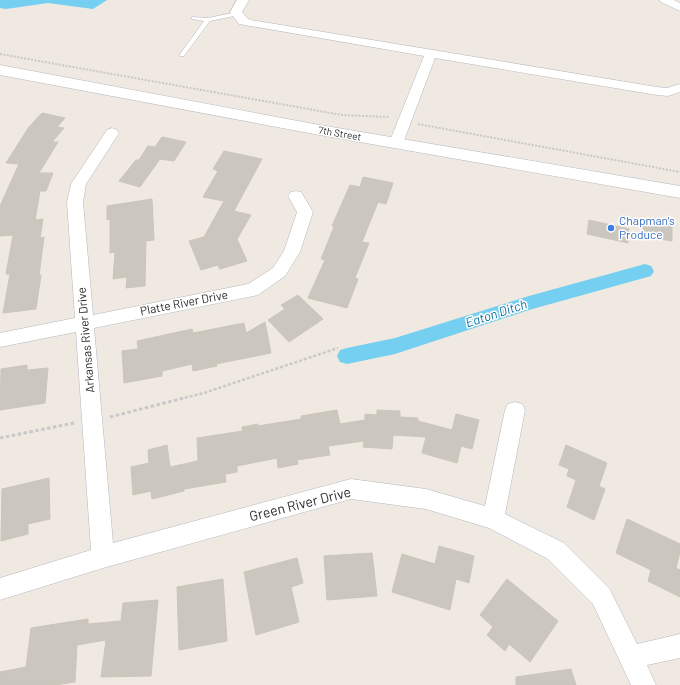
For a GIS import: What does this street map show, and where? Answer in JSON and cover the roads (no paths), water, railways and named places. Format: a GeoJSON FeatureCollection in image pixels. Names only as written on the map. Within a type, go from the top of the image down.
{"type":"FeatureCollection","features":[{"type":"Feature","properties":{"kind":"street"},"geometry":{"type":"LineString","coordinates":[[243,0],[238,6],[236,12],[243,21],[250,23],[657,91],[668,92],[680,88]]}},
{"type":"Feature","properties":{"kind":"street"},"geometry":{"type":"LineString","coordinates":[[665,0],[680,7]]}},
{"type":"Feature","properties":{"kind":"street"},"geometry":{"type":"LineString","coordinates":[[396,143],[431,53]]}},
{"type":"Feature","properties":{"kind":"street","name":"7th Street"},"geometry":{"type":"LineString","coordinates":[[0,70],[396,143],[680,192]]}},
{"type":"Feature","properties":{"kind":"street","name":"Arkansas River Drive"},"geometry":{"type":"LineString","coordinates":[[103,557],[75,202],[79,184],[112,133]]}},
{"type":"Feature","properties":{"kind":"street","name":"Platte River Drive"},"geometry":{"type":"LineString","coordinates":[[0,340],[252,290],[279,272],[292,252],[305,212],[296,196]]}},
{"type":"Feature","properties":{"kind":"street"},"geometry":{"type":"LineString","coordinates":[[493,519],[515,410]]}},
{"type":"Feature","properties":{"kind":"street","name":"Green River Drive"},"geometry":{"type":"LineString","coordinates":[[0,588],[103,557],[351,489],[426,499],[493,519],[556,551],[601,596],[644,685]]}},
{"type":"Feature","properties":{"kind":"street"},"geometry":{"type":"LineString","coordinates":[[631,657],[680,646]]}},
{"type":"Feature","properties":{"kind":"lane"},"geometry":{"type":"LineString","coordinates":[[194,18],[208,20],[237,14]]}},
{"type":"Feature","properties":{"kind":"lane"},"geometry":{"type":"LineString","coordinates":[[182,55],[208,20]]}},
{"type":"Feature","properties":{"kind":"water"},"geometry":{"type":"Polygon","coordinates":[[[0,0],[107,0],[93,9],[48,3],[6,9],[0,8],[0,0]]]}},
{"type":"Feature","properties":{"kind":"waterway","name":"Eaton Ditch"},"geometry":{"type":"LineString","coordinates":[[347,356],[395,346],[529,303],[645,271]]}},
{"type":"Feature","properties":{"kind":"place","name":"Chapman's Produce"},"geometry":{"type":"Point","coordinates":[611,228]}}]}
